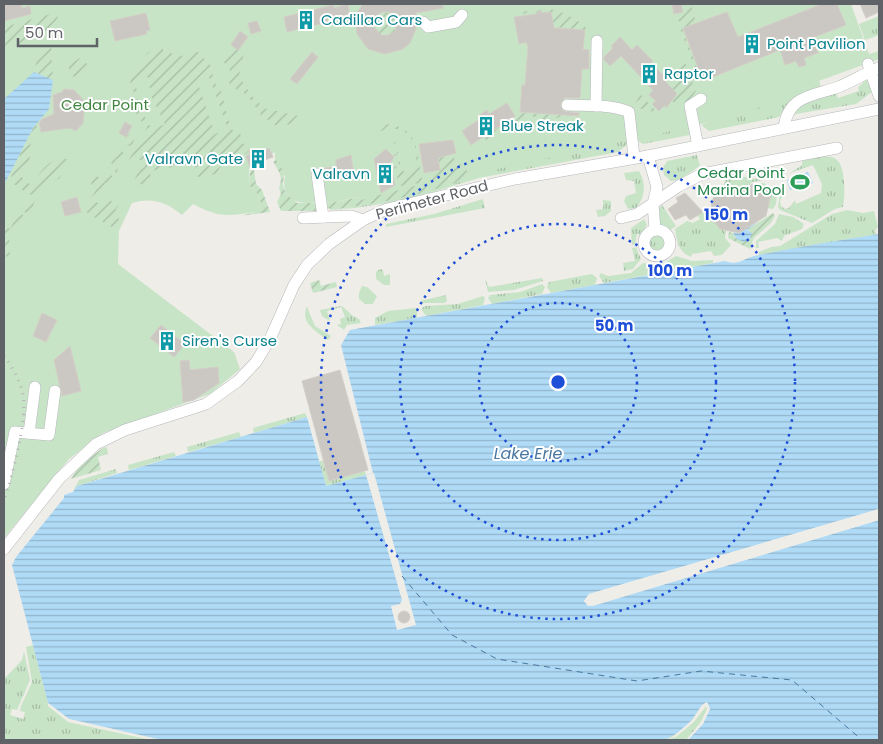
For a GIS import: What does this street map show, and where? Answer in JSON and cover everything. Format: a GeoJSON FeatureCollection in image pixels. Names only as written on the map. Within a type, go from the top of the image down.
{"type":"FeatureCollection","features":[{"type":"Feature","properties":{"kind":"street"},"geometry":{"type":"LineString","coordinates":[[423,22],[428,27],[456,22],[462,15]]}},
{"type":"Feature","properties":{"kind":"street"},"geometry":{"type":"LineString","coordinates":[[596,106],[597,41]]}},
{"type":"Feature","properties":{"kind":"street"},"geometry":{"type":"LineString","coordinates":[[784,128],[785,118],[789,109],[797,102],[805,97],[841,86],[873,68],[879,96]]}},
{"type":"Feature","properties":{"kind":"street"},"geometry":{"type":"LineString","coordinates":[[698,146],[690,106],[701,99]]}},
{"type":"Feature","properties":{"kind":"street"},"geometry":{"type":"LineString","coordinates":[[567,105],[596,106],[629,112],[634,158]]}},
{"type":"Feature","properties":{"kind":"street","name":"Perimeter Road"},"geometry":{"type":"LineString","coordinates":[[4,549],[59,480],[96,444],[125,430],[206,404],[238,381],[256,362],[270,339],[294,285],[308,265],[334,240],[364,220],[387,209],[472,188],[648,156],[879,109]]}},
{"type":"Feature","properties":{"kind":"street"},"geometry":{"type":"LineString","coordinates":[[621,218],[637,214],[702,174],[837,148]]}},
{"type":"Feature","properties":{"kind":"street"},"geometry":{"type":"LineString","coordinates":[[648,156],[657,187],[653,204],[655,230]]}},
{"type":"Feature","properties":{"kind":"street"},"geometry":{"type":"LineString","coordinates":[[317,174],[322,217]]}},
{"type":"Feature","properties":{"kind":"street"},"geometry":{"type":"LineString","coordinates":[[303,218],[351,216],[364,220]]}},
{"type":"Feature","properties":{"kind":"street"},"geometry":{"type":"LineString","coordinates":[[29,433],[35,387]]}},
{"type":"Feature","properties":{"kind":"street"},"geometry":{"type":"LineString","coordinates":[[4,484],[16,432],[48,435],[55,391]]}},
{"type":"Feature","properties":{"kind":"green space","name":"Cedar Point"},"geometry":{"type":"Polygon","coordinates":[[[4,4],[851,4],[869,54],[879,51],[879,59],[819,81],[820,87],[735,116],[646,137],[640,134],[624,137],[621,142],[470,175],[470,178],[427,193],[393,201],[360,200],[359,197],[330,203],[327,200],[311,203],[296,202],[286,194],[284,186],[285,176],[275,162],[275,152],[272,154],[273,157],[260,162],[260,166],[249,168],[250,186],[256,191],[261,203],[256,212],[224,215],[210,212],[193,204],[182,215],[159,202],[140,201],[132,203],[119,231],[118,264],[234,352],[240,369],[210,394],[103,433],[69,459],[4,538],[4,4]]]}},
{"type":"Feature","properties":{"kind":"green space"},"geometry":{"type":"Polygon","coordinates":[[[691,5],[696,23],[682,28],[702,81],[700,82],[678,19],[687,12],[686,6],[691,5]]]}},
{"type":"Feature","properties":{"kind":"green space"},"geometry":{"type":"Polygon","coordinates":[[[549,9],[572,18],[584,26],[590,34],[585,34],[585,30],[554,27],[551,12],[531,15],[530,13],[518,14],[517,12],[549,9]]]}},
{"type":"Feature","properties":{"kind":"green space"},"geometry":{"type":"Polygon","coordinates":[[[58,12],[57,24],[50,30],[4,50],[4,27],[58,12]]]}},
{"type":"Feature","properties":{"kind":"green space"},"geometry":{"type":"Polygon","coordinates":[[[385,12],[390,13],[396,19],[396,29],[390,35],[385,36],[380,35],[374,29],[373,24],[374,19],[380,13],[385,12]]]}},
{"type":"Feature","properties":{"kind":"green space"},"geometry":{"type":"Polygon","coordinates":[[[879,16],[879,35],[865,40],[859,24],[879,16]]]}},
{"type":"Feature","properties":{"kind":"green space"},"geometry":{"type":"Polygon","coordinates":[[[49,45],[51,46],[53,80],[34,72],[39,50],[49,45]]]}},
{"type":"Feature","properties":{"kind":"green space"},"geometry":{"type":"Polygon","coordinates":[[[232,46],[238,50],[241,47],[243,48],[244,53],[239,76],[251,95],[264,108],[298,116],[291,124],[277,126],[261,115],[247,95],[229,85],[231,72],[223,61],[232,46]]]}},
{"type":"Feature","properties":{"kind":"green space"},"geometry":{"type":"Polygon","coordinates":[[[163,48],[163,51],[181,56],[198,52],[212,67],[213,80],[221,91],[230,126],[232,130],[240,132],[242,142],[249,150],[246,154],[224,158],[217,174],[197,177],[195,163],[150,171],[151,184],[142,185],[134,180],[144,162],[133,156],[129,164],[127,163],[147,128],[146,124],[137,118],[133,87],[130,86],[131,72],[134,72],[148,52],[163,48]],[[137,76],[138,98],[142,111],[152,130],[165,124],[151,96],[148,77],[137,76]],[[209,77],[197,81],[215,134],[228,129],[209,77]]]}},
{"type":"Feature","properties":{"kind":"green space"},"geometry":{"type":"Polygon","coordinates":[[[683,57],[696,91],[690,100],[678,105],[671,100],[677,94],[672,89],[676,85],[669,76],[676,69],[674,66],[683,57]]]}},
{"type":"Feature","properties":{"kind":"green space"},"geometry":{"type":"Polygon","coordinates":[[[80,58],[91,67],[83,74],[71,77],[68,65],[80,58]]]}},
{"type":"Feature","properties":{"kind":"green space"},"geometry":{"type":"Polygon","coordinates":[[[866,78],[872,92],[856,104],[790,115],[803,100],[835,91],[838,98],[859,91],[858,87],[863,83],[862,79],[866,78]]]}},
{"type":"Feature","properties":{"kind":"green space"},"geometry":{"type":"Polygon","coordinates":[[[819,81],[821,88],[786,107],[779,117],[709,131],[701,125],[819,81]]]}},
{"type":"Feature","properties":{"kind":"green space"},"geometry":{"type":"Polygon","coordinates":[[[640,94],[658,113],[634,107],[640,94]]]}},
{"type":"Feature","properties":{"kind":"green space"},"geometry":{"type":"Polygon","coordinates":[[[519,113],[561,115],[561,117],[545,120],[527,115],[510,126],[507,122],[519,113]]]}},
{"type":"Feature","properties":{"kind":"green space"},"geometry":{"type":"Polygon","coordinates":[[[36,123],[38,133],[31,140],[29,162],[17,173],[31,185],[47,165],[57,159],[69,160],[63,165],[60,178],[40,189],[30,213],[23,212],[33,196],[19,188],[19,184],[18,186],[10,183],[12,174],[23,159],[19,156],[36,123]]]}},
{"type":"Feature","properties":{"kind":"green space"},"geometry":{"type":"Polygon","coordinates":[[[505,123],[509,129],[487,142],[484,137],[505,123]]]}},
{"type":"Feature","properties":{"kind":"green space"},"geometry":{"type":"Polygon","coordinates":[[[688,123],[690,135],[643,144],[638,141],[636,134],[688,123]]]}},
{"type":"Feature","properties":{"kind":"green space"},"geometry":{"type":"Polygon","coordinates":[[[382,124],[394,125],[410,134],[417,149],[422,179],[420,183],[400,186],[394,167],[399,166],[397,156],[392,155],[397,154],[394,142],[383,141],[395,141],[402,170],[408,175],[415,165],[416,148],[406,133],[388,126],[382,131],[378,129],[382,124]]]}},
{"type":"Feature","properties":{"kind":"green space"},"geometry":{"type":"Polygon","coordinates":[[[138,131],[132,145],[122,148],[124,157],[116,160],[118,169],[116,174],[111,162],[128,134],[134,138],[138,131]]]}},
{"type":"Feature","properties":{"kind":"green space"},"geometry":{"type":"Polygon","coordinates":[[[629,136],[628,144],[618,152],[479,178],[407,200],[331,210],[418,194],[470,178],[469,172],[629,136]]]}},
{"type":"Feature","properties":{"kind":"green space"},"geometry":{"type":"Polygon","coordinates":[[[452,154],[467,170],[470,178],[418,194],[366,205],[331,210],[326,206],[325,201],[327,200],[330,203],[360,197],[361,200],[414,186],[427,187],[431,183],[431,172],[438,158],[452,154]]]}},
{"type":"Feature","properties":{"kind":"green space"},"geometry":{"type":"Polygon","coordinates":[[[697,155],[700,166],[679,180],[671,181],[664,175],[663,168],[667,161],[697,155]]]}},
{"type":"Feature","properties":{"kind":"green space"},"geometry":{"type":"Polygon","coordinates":[[[822,156],[835,158],[841,165],[844,184],[843,207],[835,209],[812,223],[780,210],[778,207],[780,194],[785,191],[780,201],[781,206],[785,209],[789,208],[795,200],[796,204],[821,193],[822,184],[813,165],[790,173],[802,165],[802,161],[822,156]]]}},
{"type":"Feature","properties":{"kind":"green space"},"geometry":{"type":"Polygon","coordinates":[[[276,160],[284,172],[283,186],[286,194],[297,203],[318,203],[316,211],[281,211],[277,202],[281,194],[279,188],[281,180],[273,161],[276,160]]]}},
{"type":"Feature","properties":{"kind":"green space"},"geometry":{"type":"Polygon","coordinates":[[[109,167],[113,180],[109,185],[105,183],[94,201],[102,205],[108,203],[107,199],[110,192],[112,193],[109,200],[119,205],[116,209],[119,220],[114,228],[88,214],[85,208],[96,190],[91,184],[95,174],[101,180],[109,167]]]}},
{"type":"Feature","properties":{"kind":"green space"},"geometry":{"type":"Polygon","coordinates":[[[250,167],[254,170],[256,184],[262,190],[270,212],[240,216],[256,212],[261,203],[256,191],[250,186],[250,167]]]}},
{"type":"Feature","properties":{"kind":"green space"},"geometry":{"type":"Polygon","coordinates":[[[639,171],[644,185],[642,199],[636,208],[628,209],[624,201],[626,196],[636,193],[634,181],[626,180],[624,173],[639,171]]]}},
{"type":"Feature","properties":{"kind":"green space"},"geometry":{"type":"Polygon","coordinates":[[[731,176],[735,178],[745,177],[764,180],[752,182],[746,189],[731,187],[729,184],[722,189],[725,181],[731,176]]]}},
{"type":"Feature","properties":{"kind":"green space"},"geometry":{"type":"Polygon","coordinates":[[[764,183],[777,194],[776,204],[773,209],[767,208],[765,190],[754,184],[764,183]]]}},
{"type":"Feature","properties":{"kind":"green space"},"geometry":{"type":"Polygon","coordinates":[[[483,199],[485,208],[386,227],[386,224],[434,214],[483,199]]]}},
{"type":"Feature","properties":{"kind":"green space"},"geometry":{"type":"Polygon","coordinates":[[[603,200],[611,201],[611,211],[605,216],[598,217],[596,210],[603,209],[603,200]]]}},
{"type":"Feature","properties":{"kind":"green space"},"geometry":{"type":"Polygon","coordinates":[[[662,205],[676,226],[670,230],[658,224],[658,209],[662,205]]]}},
{"type":"Feature","properties":{"kind":"green space"},"geometry":{"type":"Polygon","coordinates":[[[702,210],[706,211],[705,215],[713,216],[720,229],[726,231],[725,238],[731,245],[722,255],[714,256],[711,251],[692,254],[691,257],[683,252],[679,246],[675,229],[687,221],[693,223],[700,219],[698,216],[688,220],[702,210]]]}},
{"type":"Feature","properties":{"kind":"green space"},"geometry":{"type":"Polygon","coordinates":[[[847,210],[863,213],[874,211],[878,227],[875,230],[876,235],[759,255],[759,252],[771,247],[780,246],[832,214],[847,210]]]}},
{"type":"Feature","properties":{"kind":"green space"},"geometry":{"type":"Polygon","coordinates":[[[19,213],[28,218],[9,237],[10,261],[4,249],[4,225],[10,229],[19,213]]]}},
{"type":"Feature","properties":{"kind":"green space"},"geometry":{"type":"Polygon","coordinates":[[[773,213],[775,216],[771,223],[754,238],[750,249],[728,238],[729,232],[733,233],[736,238],[750,239],[748,229],[773,213]]]}},
{"type":"Feature","properties":{"kind":"green space"},"geometry":{"type":"Polygon","coordinates":[[[779,214],[793,217],[804,224],[802,229],[784,236],[782,241],[777,238],[758,242],[759,248],[756,248],[756,241],[775,224],[779,214]]]}},
{"type":"Feature","properties":{"kind":"green space"},"geometry":{"type":"Polygon","coordinates":[[[644,219],[647,225],[640,235],[637,234],[635,244],[632,245],[631,228],[644,219]]]}},
{"type":"Feature","properties":{"kind":"green space"},"geometry":{"type":"Polygon","coordinates":[[[656,234],[662,237],[665,243],[662,249],[656,252],[650,249],[647,243],[650,237],[656,234]]]}},
{"type":"Feature","properties":{"kind":"green space"},"geometry":{"type":"Polygon","coordinates":[[[636,247],[641,259],[633,269],[624,271],[623,263],[635,261],[632,248],[636,247]]]}},
{"type":"Feature","properties":{"kind":"green space"},"geometry":{"type":"Polygon","coordinates":[[[676,256],[692,261],[713,260],[713,263],[604,283],[599,276],[601,273],[608,276],[631,273],[643,263],[663,264],[676,256]]]}},
{"type":"Feature","properties":{"kind":"green space"},"geometry":{"type":"Polygon","coordinates":[[[380,269],[383,270],[384,276],[390,274],[390,285],[384,285],[376,279],[376,272],[380,269]]]}},
{"type":"Feature","properties":{"kind":"green space"},"geometry":{"type":"Polygon","coordinates":[[[592,274],[597,278],[595,285],[551,293],[547,287],[549,282],[592,274]]]}},
{"type":"Feature","properties":{"kind":"green space"},"geometry":{"type":"Polygon","coordinates":[[[542,278],[543,281],[514,290],[488,292],[485,279],[489,287],[542,278]]]}},
{"type":"Feature","properties":{"kind":"green space"},"geometry":{"type":"Polygon","coordinates":[[[319,280],[321,286],[336,282],[337,287],[313,293],[310,283],[319,280]]]}},
{"type":"Feature","properties":{"kind":"green space"},"geometry":{"type":"Polygon","coordinates":[[[542,284],[545,287],[542,294],[492,304],[488,298],[490,295],[520,292],[542,284]]]}},
{"type":"Feature","properties":{"kind":"green space"},"geometry":{"type":"Polygon","coordinates":[[[362,286],[367,287],[377,296],[373,304],[365,304],[359,299],[362,286]]]}},
{"type":"Feature","properties":{"kind":"green space"},"geometry":{"type":"Polygon","coordinates":[[[446,295],[447,301],[445,303],[422,303],[420,301],[446,295]]]}},
{"type":"Feature","properties":{"kind":"green space"},"geometry":{"type":"Polygon","coordinates":[[[483,296],[485,298],[483,305],[426,316],[421,309],[425,306],[458,304],[483,296]]]}},
{"type":"Feature","properties":{"kind":"green space"},"geometry":{"type":"Polygon","coordinates":[[[342,306],[359,319],[361,323],[347,325],[344,330],[337,325],[341,324],[340,319],[345,317],[341,307],[327,311],[330,321],[322,316],[320,310],[342,306]]]}},
{"type":"Feature","properties":{"kind":"green space"},"geometry":{"type":"Polygon","coordinates":[[[307,307],[315,326],[331,336],[328,340],[307,322],[305,312],[307,307]]]}},
{"type":"Feature","properties":{"kind":"green space"},"geometry":{"type":"Polygon","coordinates":[[[417,308],[417,318],[375,325],[375,318],[388,311],[417,308]]]}},
{"type":"Feature","properties":{"kind":"green space"},"geometry":{"type":"Polygon","coordinates":[[[305,413],[307,417],[254,433],[253,428],[305,413]]]}},
{"type":"Feature","properties":{"kind":"green space"},"geometry":{"type":"Polygon","coordinates":[[[239,432],[241,437],[188,452],[187,447],[239,432]]]}},
{"type":"Feature","properties":{"kind":"green space"},"geometry":{"type":"Polygon","coordinates":[[[107,447],[108,454],[98,457],[101,470],[71,479],[80,465],[107,447]]]}},
{"type":"Feature","properties":{"kind":"green space"},"geometry":{"type":"Polygon","coordinates":[[[174,452],[176,456],[129,470],[128,465],[174,452]]]}},
{"type":"Feature","properties":{"kind":"green space"},"geometry":{"type":"Polygon","coordinates":[[[323,460],[329,481],[365,471],[366,475],[326,486],[319,462],[323,460]]]}},
{"type":"Feature","properties":{"kind":"green space"},"geometry":{"type":"Polygon","coordinates":[[[116,469],[117,473],[77,486],[73,491],[79,480],[116,469]]]}},
{"type":"Feature","properties":{"kind":"green space"},"geometry":{"type":"Polygon","coordinates":[[[33,645],[48,703],[69,719],[162,740],[4,740],[4,679],[22,660],[24,651],[30,680],[17,710],[12,709],[10,715],[23,719],[25,712],[20,711],[21,706],[32,682],[26,647],[33,645]]]}},
{"type":"Feature","properties":{"kind":"green space"},"geometry":{"type":"Polygon","coordinates":[[[707,702],[710,709],[688,740],[665,740],[702,705],[707,702]]]}},
{"type":"Feature","properties":{"kind":"water"},"geometry":{"type":"Polygon","coordinates":[[[34,72],[53,80],[49,109],[33,128],[4,185],[4,99],[34,72]]]}},
{"type":"Feature","properties":{"kind":"water","name":"Cedar Point Marina Pool"},"geometry":{"type":"Polygon","coordinates":[[[808,172],[813,183],[803,188],[801,186],[790,190],[787,180],[808,172]]]}},
{"type":"Feature","properties":{"kind":"water"},"geometry":{"type":"Polygon","coordinates":[[[758,222],[747,230],[752,233],[750,239],[744,242],[737,239],[733,233],[758,222]]]}},
{"type":"Feature","properties":{"kind":"water","name":"Lake Erie"},"geometry":{"type":"Polygon","coordinates":[[[879,234],[879,509],[589,594],[584,601],[592,606],[879,520],[879,740],[688,740],[703,723],[710,709],[707,702],[685,727],[665,740],[162,740],[69,719],[48,703],[12,565],[16,557],[64,498],[64,495],[73,492],[77,486],[307,417],[326,486],[373,473],[341,345],[350,330],[725,261],[737,262],[769,253],[879,234]]]}},
{"type":"Feature","properties":{"kind":"pier"},"geometry":{"type":"Polygon","coordinates":[[[374,473],[416,625],[397,630],[391,606],[400,604],[402,600],[366,475],[374,473]]]}},
{"type":"Feature","properties":{"kind":"pier"},"geometry":{"type":"Polygon","coordinates":[[[879,509],[879,512],[590,596],[587,601],[592,603],[879,518],[879,520],[592,606],[588,606],[584,601],[589,594],[879,509]]]}},
{"type":"Feature","properties":{"kind":"pier"},"geometry":{"type":"Polygon","coordinates":[[[707,702],[710,709],[703,724],[688,740],[686,740],[701,722],[707,709],[706,706],[694,722],[676,737],[665,740],[674,736],[692,720],[702,705],[707,702]]]}},
{"type":"Feature","properties":{"kind":"pier"},"geometry":{"type":"Polygon","coordinates":[[[48,703],[69,719],[161,740],[151,740],[68,722],[48,706],[48,703]]]}},
{"type":"Feature","properties":{"kind":"building"},"geometry":{"type":"Polygon","coordinates":[[[4,4],[22,4],[22,8],[30,6],[31,14],[4,21],[4,4]]]}},
{"type":"Feature","properties":{"kind":"building","name":"Cadillac Cars"},"geometry":{"type":"Polygon","coordinates":[[[348,4],[350,14],[327,19],[328,22],[287,32],[284,17],[333,5],[334,8],[348,4]]]}},
{"type":"Feature","properties":{"kind":"building"},"geometry":{"type":"Polygon","coordinates":[[[363,4],[443,4],[443,8],[416,13],[416,29],[410,43],[403,49],[385,54],[368,49],[357,34],[355,15],[363,4]],[[382,12],[376,16],[374,27],[381,35],[389,35],[395,31],[397,20],[390,12],[382,12]]]}},
{"type":"Feature","properties":{"kind":"building"},"geometry":{"type":"Polygon","coordinates":[[[672,4],[681,4],[683,12],[674,14],[672,4]]]}},
{"type":"Feature","properties":{"kind":"building","name":"Point Pavilion"},"geometry":{"type":"Polygon","coordinates":[[[822,4],[837,4],[846,25],[812,38],[818,53],[804,58],[806,65],[799,67],[796,61],[785,65],[780,50],[703,81],[683,28],[727,12],[738,37],[822,4]]]}},
{"type":"Feature","properties":{"kind":"building"},"geometry":{"type":"Polygon","coordinates":[[[860,4],[879,4],[879,12],[866,18],[860,4]]]}},
{"type":"Feature","properties":{"kind":"building"},"geometry":{"type":"Polygon","coordinates":[[[539,10],[542,13],[551,12],[554,28],[585,30],[583,49],[589,50],[589,69],[582,69],[580,98],[564,98],[560,104],[563,111],[579,113],[579,116],[520,112],[522,85],[525,85],[528,47],[526,42],[519,44],[514,17],[537,14],[539,10]]]}},
{"type":"Feature","properties":{"kind":"building"},"geometry":{"type":"Polygon","coordinates":[[[146,13],[150,30],[146,31],[147,34],[115,41],[110,21],[146,13]]]}},
{"type":"Feature","properties":{"kind":"building"},"geometry":{"type":"Polygon","coordinates":[[[257,21],[261,31],[251,34],[248,23],[257,21]]]}},
{"type":"Feature","properties":{"kind":"building"},"geometry":{"type":"Polygon","coordinates":[[[240,31],[248,37],[238,50],[231,45],[240,31]]]}},
{"type":"Feature","properties":{"kind":"building","name":"Raptor"},"geometry":{"type":"Polygon","coordinates":[[[620,37],[632,50],[637,45],[653,61],[651,63],[664,76],[662,78],[677,94],[666,108],[665,105],[659,111],[652,104],[656,101],[649,95],[653,90],[621,56],[610,66],[604,60],[604,57],[613,48],[611,46],[620,37]]]}},
{"type":"Feature","properties":{"kind":"building"},"geometry":{"type":"Polygon","coordinates":[[[312,52],[318,57],[297,84],[290,79],[312,52]]]}},
{"type":"Feature","properties":{"kind":"building"},"geometry":{"type":"Polygon","coordinates":[[[64,89],[74,90],[85,102],[83,123],[76,131],[70,128],[41,132],[39,123],[42,119],[54,114],[53,95],[62,92],[64,89]]]}},
{"type":"Feature","properties":{"kind":"building","name":"Blue Streak"},"geometry":{"type":"Polygon","coordinates":[[[507,103],[515,116],[471,145],[462,131],[480,119],[478,116],[487,110],[489,114],[507,103]]]}},
{"type":"Feature","properties":{"kind":"building"},"geometry":{"type":"Polygon","coordinates":[[[125,122],[132,126],[126,137],[119,133],[125,122]]]}},
{"type":"Feature","properties":{"kind":"building"},"geometry":{"type":"Polygon","coordinates":[[[453,140],[456,153],[438,158],[440,170],[424,173],[419,144],[453,140]]]}},
{"type":"Feature","properties":{"kind":"building","name":"Valravn Gate"},"geometry":{"type":"Polygon","coordinates":[[[269,148],[273,157],[262,161],[266,164],[256,168],[250,167],[246,156],[250,155],[248,150],[257,154],[269,148]]]}},
{"type":"Feature","properties":{"kind":"building","name":"Valravn"},"geometry":{"type":"Polygon","coordinates":[[[386,149],[394,157],[390,164],[395,185],[381,193],[374,159],[386,149]]]}},
{"type":"Feature","properties":{"kind":"building"},"geometry":{"type":"Polygon","coordinates":[[[351,155],[354,176],[328,181],[325,168],[336,166],[336,160],[351,155]]]}},
{"type":"Feature","properties":{"kind":"building"},"geometry":{"type":"Polygon","coordinates":[[[752,184],[772,189],[766,216],[739,233],[720,229],[709,215],[715,191],[728,185],[746,189],[752,184]]]}},
{"type":"Feature","properties":{"kind":"building"},"geometry":{"type":"Polygon","coordinates":[[[685,193],[703,212],[690,220],[686,215],[675,220],[668,209],[678,202],[676,198],[685,193]]]}},
{"type":"Feature","properties":{"kind":"building"},"geometry":{"type":"Polygon","coordinates":[[[77,197],[81,212],[65,216],[61,202],[77,197]]]}},
{"type":"Feature","properties":{"kind":"building"},"geometry":{"type":"Polygon","coordinates":[[[42,313],[57,320],[46,342],[33,336],[42,313]]]}},
{"type":"Feature","properties":{"kind":"building","name":"Siren's Curse"},"geometry":{"type":"Polygon","coordinates":[[[161,325],[185,344],[174,357],[150,338],[161,325]]]}},
{"type":"Feature","properties":{"kind":"building"},"geometry":{"type":"Polygon","coordinates":[[[70,346],[81,391],[62,396],[54,360],[70,346]]]}},
{"type":"Feature","properties":{"kind":"building"},"geometry":{"type":"Polygon","coordinates":[[[189,360],[190,370],[218,367],[219,383],[194,400],[183,402],[180,361],[189,360]]]}},
{"type":"Feature","properties":{"kind":"building"},"geometry":{"type":"Polygon","coordinates":[[[340,370],[368,470],[329,481],[302,381],[340,370]]]}},
{"type":"Feature","properties":{"kind":"building"},"geometry":{"type":"Polygon","coordinates":[[[404,611],[410,617],[404,623],[398,617],[404,611]]]}},
{"type":"Feature","properties":{"kind":"ferry route"},"geometry":{"type":"LineString","coordinates":[[402,576],[452,635],[497,659],[637,681],[701,671],[792,680],[862,740]]}},
{"type":"Feature","properties":{"kind":"railway"},"geometry":{"type":"LineString","coordinates":[[4,356],[20,384],[24,405],[18,447],[4,500]]}},
{"type":"Feature","properties":{"kind":"place","name":"Cadillac Cars"},"geometry":{"type":"Point","coordinates":[306,20]}},
{"type":"Feature","properties":{"kind":"place","name":"Point Pavilion"},"geometry":{"type":"Point","coordinates":[752,44]}},
{"type":"Feature","properties":{"kind":"place","name":"Raptor"},"geometry":{"type":"Point","coordinates":[649,74]}},
{"type":"Feature","properties":{"kind":"place","name":"Blue Streak"},"geometry":{"type":"Point","coordinates":[486,126]}},
{"type":"Feature","properties":{"kind":"place","name":"Valravn Gate"},"geometry":{"type":"Point","coordinates":[258,159]}},
{"type":"Feature","properties":{"kind":"place","name":"Valravn"},"geometry":{"type":"Point","coordinates":[385,174]}},
{"type":"Feature","properties":{"kind":"place","name":"Cedar Point Marina Pool"},"geometry":{"type":"Point","coordinates":[800,182]}},
{"type":"Feature","properties":{"kind":"place","name":"Siren's Curse"},"geometry":{"type":"Point","coordinates":[167,341]}}]}
